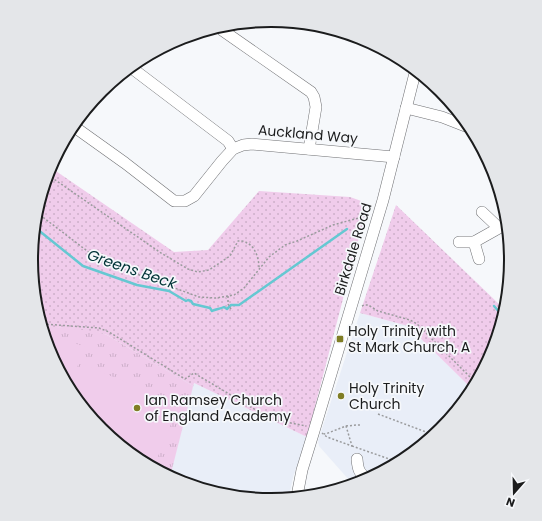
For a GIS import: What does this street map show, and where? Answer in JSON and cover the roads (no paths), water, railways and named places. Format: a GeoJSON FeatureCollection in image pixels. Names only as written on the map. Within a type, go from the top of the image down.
{"type":"FeatureCollection","features":[{"type":"Feature","properties":{"kind":"street"},"geometry":{"type":"LineString","coordinates":[[224,31],[311,92],[314,97],[316,108],[310,149]]}},
{"type":"Feature","properties":{"kind":"street"},"geometry":{"type":"LineString","coordinates":[[78,129],[125,162],[174,201],[185,201],[194,196],[222,160],[233,149],[228,141],[135,71]]}},
{"type":"Feature","properties":{"kind":"street","name":"Birkdale Road"},"geometry":{"type":"LineString","coordinates":[[298,492],[302,470],[317,431],[383,200],[414,76]]}},
{"type":"Feature","properties":{"kind":"street"},"geometry":{"type":"LineString","coordinates":[[406,108],[442,117],[460,124]]}},
{"type":"Feature","properties":{"kind":"street","name":"Auckland Way"},"geometry":{"type":"LineString","coordinates":[[233,149],[243,145],[252,144],[394,157]]}},
{"type":"Feature","properties":{"kind":"street"},"geometry":{"type":"LineString","coordinates":[[459,242],[474,242],[502,227],[482,212]]}},
{"type":"Feature","properties":{"kind":"street"},"geometry":{"type":"LineString","coordinates":[[474,242],[479,259]]}},
{"type":"Feature","properties":{"kind":"street"},"geometry":{"type":"LineString","coordinates":[[357,459],[359,472],[362,475]]}},
{"type":"Feature","properties":{"kind":"waterway","name":"Greens Beck"},"geometry":{"type":"LineString","coordinates":[[39,231],[83,266],[137,285],[169,291],[186,301],[188,300],[193,304],[210,308],[212,311],[224,307],[227,309],[231,305],[239,305],[347,229]]}},
{"type":"Feature","properties":{"kind":"waterway","name":"Greens Beck"},"geometry":{"type":"LineString","coordinates":[[494,306],[499,312]]}},
{"type":"Feature","properties":{"kind":"place","name":"Holy Trinity with St Mark Church, A"},"geometry":{"type":"Point","coordinates":[340,339]}},
{"type":"Feature","properties":{"kind":"place","name":"Holy Trinity Church"},"geometry":{"type":"Point","coordinates":[341,396]}},
{"type":"Feature","properties":{"kind":"place","name":"Ian Ramsey Church of England Academy"},"geometry":{"type":"Point","coordinates":[137,408]}}]}
